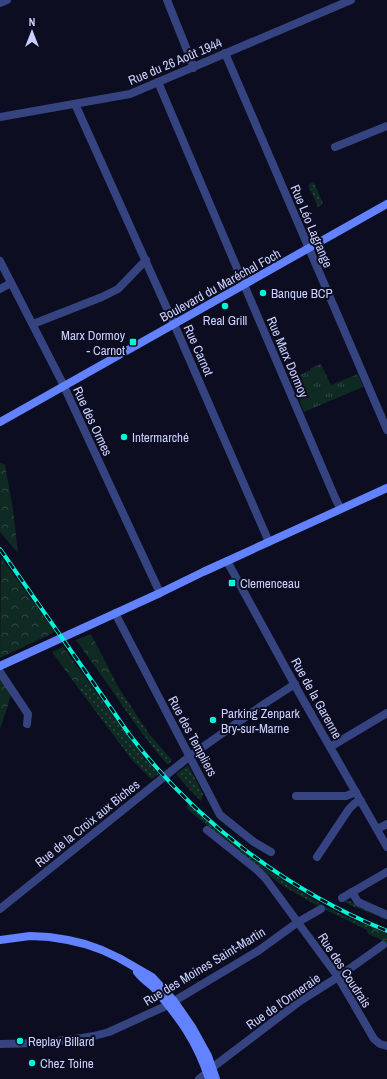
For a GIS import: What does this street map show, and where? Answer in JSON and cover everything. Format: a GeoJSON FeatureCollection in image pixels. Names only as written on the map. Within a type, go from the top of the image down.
{"type":"FeatureCollection","features":[{"type":"Feature","properties":{"kind":"main road","name":"Boulevard du Maréchal Foch"},"geometry":{"type":"LineString","coordinates":[[0,422],[387,204]]}},
{"type":"Feature","properties":{"kind":"main road"},"geometry":{"type":"LineString","coordinates":[[0,666],[387,488]]}},
{"type":"Feature","properties":{"kind":"main road"},"geometry":{"type":"LineString","coordinates":[[0,940],[30,936],[49,937],[85,944],[119,958],[152,977],[171,1003],[192,1027],[208,1056],[209,1074],[216,1079]]}},
{"type":"Feature","properties":{"kind":"street"},"geometry":{"type":"LineString","coordinates":[[0,3],[7,0]]}},
{"type":"Feature","properties":{"kind":"street"},"geometry":{"type":"LineString","coordinates":[[167,0],[193,68]]}},
{"type":"Feature","properties":{"kind":"street","name":"Rue du 26 Août 1944"},"geometry":{"type":"LineString","coordinates":[[0,117],[130,94],[351,0]]}},
{"type":"Feature","properties":{"kind":"street","name":"Rue Léo Lagrange"},"geometry":{"type":"LineString","coordinates":[[225,53],[387,430]]}},
{"type":"Feature","properties":{"kind":"street","name":"Rue Marx Dormoy"},"geometry":{"type":"LineString","coordinates":[[158,82],[341,509]]}},
{"type":"Feature","properties":{"kind":"street","name":"Rue Carnot"},"geometry":{"type":"LineString","coordinates":[[75,104],[146,260],[269,542]]}},
{"type":"Feature","properties":{"kind":"street"},"geometry":{"type":"LineString","coordinates":[[335,147],[387,126]]}},
{"type":"Feature","properties":{"kind":"street"},"geometry":{"type":"LineString","coordinates":[[33,324],[118,290],[146,260]]}},
{"type":"Feature","properties":{"kind":"street","name":"Rue des Ormes"},"geometry":{"type":"LineString","coordinates":[[0,261],[64,386],[160,593]]}},
{"type":"Feature","properties":{"kind":"street"},"geometry":{"type":"LineString","coordinates":[[0,289],[11,283]]}},
{"type":"Feature","properties":{"kind":"street","name":"Rue de la Garenne"},"geometry":{"type":"LineString","coordinates":[[227,561],[294,684],[387,847]]}},
{"type":"Feature","properties":{"kind":"street","name":"Rue des Templiers"},"geometry":{"type":"LineString","coordinates":[[115,613],[220,814],[254,842],[271,852]]}},
{"type":"Feature","properties":{"kind":"street"},"geometry":{"type":"LineString","coordinates":[[0,672],[28,714],[27,724]]}},
{"type":"Feature","properties":{"kind":"street","name":"Rue de la Croix aux Biches"},"geometry":{"type":"LineString","coordinates":[[0,909],[190,756],[294,684]]}},
{"type":"Feature","properties":{"kind":"street"},"geometry":{"type":"LineString","coordinates":[[330,747],[387,713]]}},
{"type":"Feature","properties":{"kind":"street"},"geometry":{"type":"LineString","coordinates":[[296,796],[346,796],[356,792]]}},
{"type":"Feature","properties":{"kind":"street"},"geometry":{"type":"LineString","coordinates":[[317,857],[349,809],[355,803],[361,801]]}},
{"type":"Feature","properties":{"kind":"street"},"geometry":{"type":"LineString","coordinates":[[377,830],[387,824]]}},
{"type":"Feature","properties":{"kind":"street","name":"Rue des Coudrais"},"geometry":{"type":"LineString","coordinates":[[207,830],[266,879],[338,977],[374,1039],[380,1044],[387,1046]]}},
{"type":"Feature","properties":{"kind":"street"},"geometry":{"type":"LineString","coordinates":[[342,898],[387,872]]}},
{"type":"Feature","properties":{"kind":"street"},"geometry":{"type":"LineString","coordinates":[[352,892],[358,902],[387,915]]}},
{"type":"Feature","properties":{"kind":"street","name":"Rue des Moines Saint-Martin"},"geometry":{"type":"LineString","coordinates":[[0,1044],[35,1044],[82,1038],[109,1032],[171,1003],[258,951],[298,922],[321,909]]}},
{"type":"Feature","properties":{"kind":"street","name":"Rue de l'Ormeraie"},"geometry":{"type":"LineString","coordinates":[[199,1079],[209,1074],[217,1064],[300,1001],[338,977],[383,945]]}},
{"type":"Feature","properties":{"kind":"green space"},"geometry":{"type":"Polygon","coordinates":[[[314,182],[323,204],[318,207],[308,185],[314,182]]]}},
{"type":"Feature","properties":{"kind":"green space"},"geometry":{"type":"Polygon","coordinates":[[[321,364],[331,385],[358,374],[363,387],[304,412],[291,379],[321,364]]]}},
{"type":"Feature","properties":{"kind":"green space"},"geometry":{"type":"Polygon","coordinates":[[[0,462],[5,465],[13,509],[18,553],[0,532],[0,462]]]}},
{"type":"Feature","properties":{"kind":"green space"},"geometry":{"type":"Polygon","coordinates":[[[1,557],[55,632],[0,658],[1,557]]]}},
{"type":"Feature","properties":{"kind":"green space"},"geometry":{"type":"Polygon","coordinates":[[[91,634],[119,688],[115,691],[109,686],[76,640],[91,634]]]}},
{"type":"Feature","properties":{"kind":"green space"},"geometry":{"type":"Polygon","coordinates":[[[63,647],[88,681],[79,689],[52,652],[63,647]]]}},
{"type":"Feature","properties":{"kind":"green space"},"geometry":{"type":"Polygon","coordinates":[[[0,677],[12,693],[0,729],[0,677]]]}},
{"type":"Feature","properties":{"kind":"green space"},"geometry":{"type":"Polygon","coordinates":[[[88,681],[144,758],[159,774],[151,779],[132,760],[79,689],[88,681]]]}},
{"type":"Feature","properties":{"kind":"green space"},"geometry":{"type":"Polygon","coordinates":[[[109,686],[115,691],[119,688],[149,734],[172,760],[168,765],[137,726],[109,686]]]}},
{"type":"Feature","properties":{"kind":"green space"},"geometry":{"type":"Polygon","coordinates":[[[188,765],[203,794],[201,801],[176,774],[188,765]]]}},
{"type":"Feature","properties":{"kind":"green space"},"geometry":{"type":"Polygon","coordinates":[[[188,803],[243,851],[282,880],[324,905],[370,926],[367,930],[314,904],[280,884],[186,808],[188,803]]]}},
{"type":"Feature","properties":{"kind":"green space"},"geometry":{"type":"Polygon","coordinates":[[[347,900],[387,918],[387,920],[342,901],[347,900]]]}},
{"type":"Feature","properties":{"kind":"green space"},"geometry":{"type":"Polygon","coordinates":[[[370,926],[387,933],[387,945],[381,940],[368,934],[367,930],[370,926]]]}},
{"type":"Feature","properties":{"kind":"railway"},"geometry":{"type":"LineString","coordinates":[[0,549],[129,734],[155,766],[183,796],[213,824],[278,874],[313,895],[387,931]]}},
{"type":"Feature","properties":{"kind":"place","name":"Banque BCP"},"geometry":{"type":"Point","coordinates":[263,293]}},
{"type":"Feature","properties":{"kind":"place","name":"Real Grill"},"geometry":{"type":"Point","coordinates":[225,306]}},
{"type":"Feature","properties":{"kind":"place","name":"Marx Dormoy - Carnot"},"geometry":{"type":"Point","coordinates":[133,342]}},
{"type":"Feature","properties":{"kind":"place","name":"Intermarché"},"geometry":{"type":"Point","coordinates":[124,437]}},
{"type":"Feature","properties":{"kind":"place","name":"Clemenceau"},"geometry":{"type":"Point","coordinates":[232,583]}},
{"type":"Feature","properties":{"kind":"place","name":"Parking Zenpark Bry-sur-Marne"},"geometry":{"type":"Point","coordinates":[213,720]}},
{"type":"Feature","properties":{"kind":"place","name":"Replay Billard"},"geometry":{"type":"Point","coordinates":[20,1041]}},
{"type":"Feature","properties":{"kind":"place","name":"Chez Toine"},"geometry":{"type":"Point","coordinates":[32,1063]}}]}
